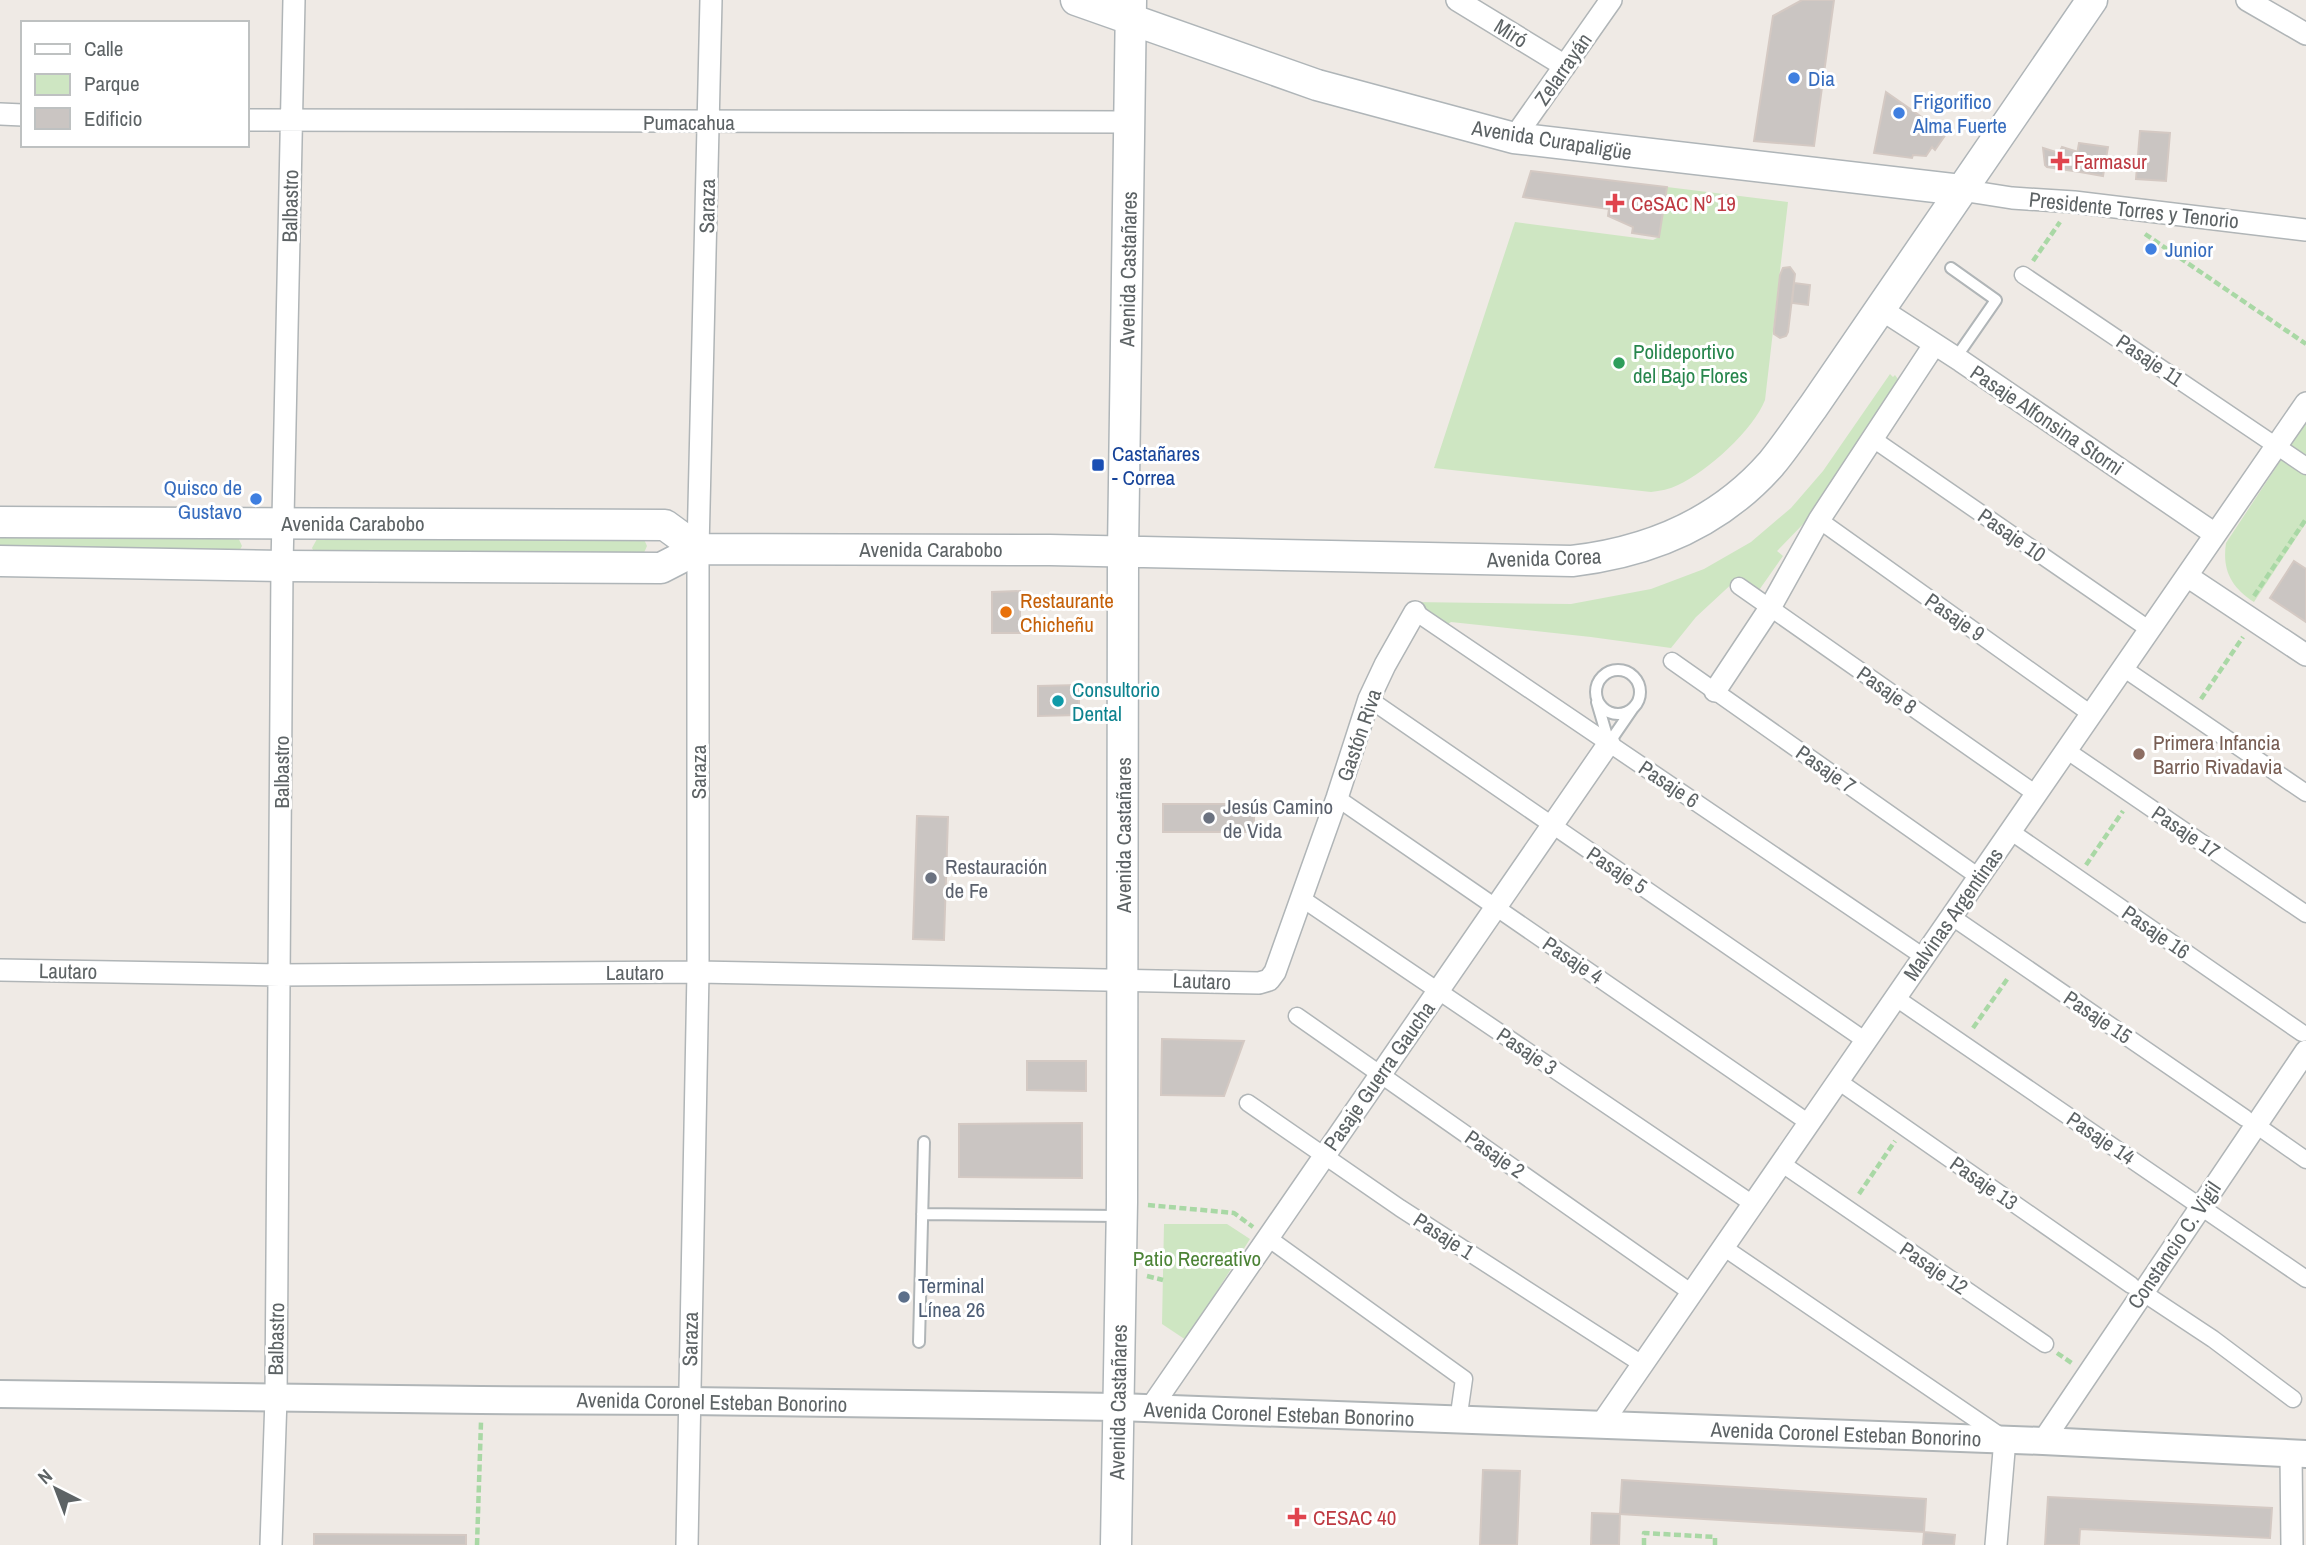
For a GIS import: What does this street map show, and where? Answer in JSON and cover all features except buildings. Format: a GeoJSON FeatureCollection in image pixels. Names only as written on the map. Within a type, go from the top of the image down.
{"type":"FeatureCollection","features":[{"type":"Feature","properties":{"kind":"main road","name":"Avenida Curapaligüe"},"geometry":{"type":"LineString","coordinates":[[1076,0],[1131,10],[1317,85],[1514,138],[1961,190]]}},
{"type":"Feature","properties":{"kind":"main road","name":"Avenida Corea"},"geometry":{"type":"LineString","coordinates":[[1123,551],[1573,561],[1607,557],[1650,545],[1706,520],[1771,464],[1813,407],[2092,0]]}},
{"type":"Feature","properties":{"kind":"main road","name":"Avenida Castañares"},"geometry":{"type":"LineString","coordinates":[[1116,1545],[1122,1209],[1123,551],[1131,10]]}},
{"type":"Feature","properties":{"kind":"main road","name":"Avenida Carabobo"},"geometry":{"type":"LineString","coordinates":[[0,522],[665,525],[698,549]]}},
{"type":"Feature","properties":{"kind":"main road","name":"Avenida Carabobo"},"geometry":{"type":"LineString","coordinates":[[0,561],[661,568],[698,549],[1123,551]]}},
{"type":"Feature","properties":{"kind":"street","name":"Balbastro"},"geometry":{"type":"LineString","coordinates":[[271,1545],[276,1398],[282,523],[294,0]]}},
{"type":"Feature","properties":{"kind":"street","name":"Saraza"},"geometry":{"type":"LineString","coordinates":[[687,1545],[698,972],[698,549],[711,0]]}},
{"type":"Feature","properties":{"kind":"street","name":"Miró"},"geometry":{"type":"LineString","coordinates":[[1457,0],[1565,66]]}},
{"type":"Feature","properties":{"kind":"street","name":"Zelarrayán"},"geometry":{"type":"LineString","coordinates":[[1514,138],[1611,0]]}},
{"type":"Feature","properties":{"kind":"street"},"geometry":{"type":"LineString","coordinates":[[2247,0],[2306,34]]}},
{"type":"Feature","properties":{"kind":"street"},"geometry":{"type":"LineString","coordinates":[[0,114],[21,115]]}},
{"type":"Feature","properties":{"kind":"street","name":"Pumacahua"},"geometry":{"type":"LineString","coordinates":[[248,120],[1131,122]]}},
{"type":"Feature","properties":{"kind":"street","name":"Presidente Torres y Tenorio"},"geometry":{"type":"LineString","coordinates":[[1961,190],[2306,230]]}},
{"type":"Feature","properties":{"kind":"street","name":"Pasaje 11"},"geometry":{"type":"LineString","coordinates":[[2023,275],[2306,466]]}},
{"type":"Feature","properties":{"kind":"street","name":"Pasaje Alfonsina Storni"},"geometry":{"type":"LineString","coordinates":[[1879,308],[2215,534]]}},
{"type":"Feature","properties":{"kind":"street"},"geometry":{"type":"LineString","coordinates":[[1715,691],[1770,608],[1819,520],[1934,345]]}},
{"type":"Feature","properties":{"kind":"street","name":"Malvinas Argentinas"},"geometry":{"type":"LineString","coordinates":[[1600,1426],[2306,402]]}},
{"type":"Feature","properties":{"kind":"street","name":"Pasaje 10"},"geometry":{"type":"LineString","coordinates":[[1873,439],[2150,630]]}},
{"type":"Feature","properties":{"kind":"street","name":"Pasaje 9"},"geometry":{"type":"LineString","coordinates":[[1819,520],[2091,714]]}},
{"type":"Feature","properties":{"kind":"street"},"geometry":{"type":"LineString","coordinates":[[2187,576],[2306,655]]}},
{"type":"Feature","properties":{"kind":"street","name":"Pasaje 8"},"geometry":{"type":"LineString","coordinates":[[1739,586],[2036,794]]}},
{"type":"Feature","properties":{"kind":"street","name":"Gastón Riva"},"geometry":{"type":"LineString","coordinates":[[1269,980],[1275,972],[1337,799],[1369,699],[1415,612]]}},
{"type":"Feature","properties":{"kind":"street","name":"Pasaje 6"},"geometry":{"type":"LineString","coordinates":[[1415,612],[1924,957]]}},
{"type":"Feature","properties":{"kind":"street","name":"Pasaje 7"},"geometry":{"type":"LineString","coordinates":[[1672,661],[1979,877]]}},
{"type":"Feature","properties":{"kind":"street"},"geometry":{"type":"LineString","coordinates":[[2123,668],[2306,793]]}},
{"type":"Feature","properties":{"kind":"street","name":"Pasaje 5"},"geometry":{"type":"LineString","coordinates":[[1369,699],[1866,1041]]}},
{"type":"Feature","properties":{"kind":"street","name":"Pasaje Guerra Gaucha"},"geometry":{"type":"LineString","coordinates":[[1150,1409],[1609,743]]}},
{"type":"Feature","properties":{"kind":"street","name":"Pasaje 17"},"geometry":{"type":"LineString","coordinates":[[2066,750],[2306,914]]}},
{"type":"Feature","properties":{"kind":"street","name":"Pasaje 4"},"geometry":{"type":"LineString","coordinates":[[1337,799],[1809,1122]]}},
{"type":"Feature","properties":{"kind":"street","name":"Pasaje 16"},"geometry":{"type":"LineString","coordinates":[[2010,831],[2078,877],[2304,1042]]}},
{"type":"Feature","properties":{"kind":"street","name":"Pasaje 3"},"geometry":{"type":"LineString","coordinates":[[1301,898],[1753,1204]]}},
{"type":"Feature","properties":{"kind":"street","name":"Pasaje 15"},"geometry":{"type":"LineString","coordinates":[[1952,917],[2306,1160]]}},
{"type":"Feature","properties":{"kind":"street","name":"Lautaro"},"geometry":{"type":"LineString","coordinates":[[0,970],[280,975],[698,972],[1259,983],[1269,980]]}},
{"type":"Feature","properties":{"kind":"street","name":"Pasaje 14"},"geometry":{"type":"LineString","coordinates":[[1895,998],[2306,1279]]}},
{"type":"Feature","properties":{"kind":"street","name":"Pasaje 2"},"geometry":{"type":"LineString","coordinates":[[1297,1016],[1692,1293]]}},
{"type":"Feature","properties":{"kind":"street","name":"Constancio C. Vigil"},"geometry":{"type":"LineString","coordinates":[[2043,1441],[2088,1374],[2136,1289],[2201,1206],[2250,1121],[2304,1042]]}},
{"type":"Feature","properties":{"kind":"street","name":"Pasaje 13"},"geometry":{"type":"LineString","coordinates":[[1838,1081],[2136,1289],[2213,1339],[2293,1399]]}},
{"type":"Feature","properties":{"kind":"street","name":"Pasaje 1"},"geometry":{"type":"LineString","coordinates":[[1248,1103],[1400,1208],[1642,1364]]}},
{"type":"Feature","properties":{"kind":"street","name":"Pasaje 12"},"geometry":{"type":"LineString","coordinates":[[1781,1163],[2045,1344]]}},
{"type":"Feature","properties":{"kind":"street"},"geometry":{"type":"LineString","coordinates":[[1268,1237],[1464,1379],[1458,1421]]}},
{"type":"Feature","properties":{"kind":"street"},"geometry":{"type":"LineString","coordinates":[[1723,1247],[2005,1439],[1996,1545]]}},
{"type":"Feature","properties":{"kind":"street","name":"Avenida Coronel Esteban Bonorino"},"geometry":{"type":"LineString","coordinates":[[0,1394],[1118,1408],[2005,1439],[2299,1454]]}},
{"type":"Feature","properties":{"kind":"street"},"geometry":{"type":"LineString","coordinates":[[2292,1545],[2299,1454]]}},
{"type":"Feature","properties":{"kind":"lane"},"geometry":{"type":"LineString","coordinates":[[1951,268],[1997,300],[1955,359]]}},
{"type":"Feature","properties":{"kind":"lane"},"geometry":{"type":"LineString","coordinates":[[1597,700],[1606,711],[1620,714],[1633,708],[1640,688],[1637,681],[1626,671],[1611,670],[1599,678],[1595,692],[1597,700],[1609,743]]}},
{"type":"Feature","properties":{"kind":"lane"},"geometry":{"type":"LineString","coordinates":[[1609,743],[1637,702]]}},
{"type":"Feature","properties":{"kind":"lane"},"geometry":{"type":"LineString","coordinates":[[919,1342],[924,1142]]}},
{"type":"Feature","properties":{"kind":"lane"},"geometry":{"type":"LineString","coordinates":[[922,1214],[1122,1209]]}},
{"type":"Feature","properties":{"kind":"path"},"geometry":{"type":"LineString","coordinates":[[2145,234],[2306,344]]}},
{"type":"Feature","properties":{"kind":"path"},"geometry":{"type":"LineString","coordinates":[[2190,714],[2306,519]]}},
{"type":"Feature","properties":{"kind":"path"},"geometry":{"type":"LineString","coordinates":[[2078,877],[2134,796]]}},
{"type":"Feature","properties":{"kind":"path"},"geometry":{"type":"LineString","coordinates":[[1962,1044],[2019,962]]}},
{"type":"Feature","properties":{"kind":"path"},"geometry":{"type":"LineString","coordinates":[[1848,1209],[1905,1127]]}},
{"type":"Feature","properties":{"kind":"path"},"geometry":{"type":"LineString","coordinates":[[1122,1209],[1234,1213],[1268,1237]]}},
{"type":"Feature","properties":{"kind":"path"},"geometry":{"type":"LineString","coordinates":[[2045,1344],[2088,1374]]}},
{"type":"Feature","properties":{"kind":"path"},"geometry":{"type":"LineString","coordinates":[[477,1545],[481,1401]]}},
{"type":"Feature","properties":{"kind":"path"},"geometry":{"type":"LineString","coordinates":[[1644,1545],[1644,1533],[1715,1537],[1715,1545]]}},
{"type":"Feature","properties":{"kind":"green space","name":"Polideportivo del Bajo Flores"},"geometry":{"type":"Polygon","coordinates":[[[1667,187],[1788,202],[1765,400],[1751,424],[1715,460],[1690,479],[1654,492],[1434,468],[1515,222],[1653,240],[1659,237],[1667,187]]]}},
{"type":"Feature","properties":{"kind":"green space"},"geometry":{"type":"Polygon","coordinates":[[[1890,374],[1893,377],[1895,375],[1900,382],[1809,518],[1777,551],[1783,556],[1757,593],[1737,579],[1696,617],[1671,648],[1451,622],[1445,626],[1417,614],[1411,602],[1571,604],[1651,589],[1704,569],[1751,542],[1791,508],[1823,471],[1890,374]]]}},
{"type":"Feature","properties":{"kind":"green space"},"geometry":{"type":"Polygon","coordinates":[[[2306,422],[2306,523],[2254,602],[2239,590],[2230,577],[2225,562],[2226,543],[2306,422]]]}},
{"type":"Feature","properties":{"kind":"green space"},"geometry":{"type":"Polygon","coordinates":[[[0,531],[235,531],[242,546],[237,555],[0,550],[0,531]]]}},
{"type":"Feature","properties":{"kind":"green space"},"geometry":{"type":"Polygon","coordinates":[[[642,535],[647,546],[643,555],[317,558],[312,548],[317,539],[642,535]]]}},
{"type":"Feature","properties":{"kind":"green space","name":"Patio Recreativo"},"geometry":{"type":"Polygon","coordinates":[[[1164,1224],[1227,1224],[1250,1239],[1186,1340],[1162,1324],[1164,1224]]]}},
{"type":"Feature","properties":{"kind":"place","name":"Dia"},"geometry":{"type":"Point","coordinates":[1794,78]}},
{"type":"Feature","properties":{"kind":"place","name":"Frigorifico Alma Fuerte"},"geometry":{"type":"Point","coordinates":[1899,113]}},
{"type":"Feature","properties":{"kind":"place","name":"Farmasur"},"geometry":{"type":"Point","coordinates":[2060,161]}},
{"type":"Feature","properties":{"kind":"place","name":"CeSAC Nº 19"},"geometry":{"type":"Point","coordinates":[1615,203]}},
{"type":"Feature","properties":{"kind":"place","name":"Junior"},"geometry":{"type":"Point","coordinates":[2151,249]}},
{"type":"Feature","properties":{"kind":"place","name":"Polideportivo del Bajo Flores"},"geometry":{"type":"Point","coordinates":[1619,363]}},
{"type":"Feature","properties":{"kind":"place","name":"Castañares - Correa"},"geometry":{"type":"Point","coordinates":[1098,465]}},
{"type":"Feature","properties":{"kind":"place","name":"Quisco de Gustavo"},"geometry":{"type":"Point","coordinates":[256,499]}},
{"type":"Feature","properties":{"kind":"place","name":"Restaurante Chicheñu"},"geometry":{"type":"Point","coordinates":[1006,612]}},
{"type":"Feature","properties":{"kind":"place","name":"Consultorio Dental"},"geometry":{"type":"Point","coordinates":[1058,701]}},
{"type":"Feature","properties":{"kind":"place","name":"Primera Infancia Barrio Rivadavia"},"geometry":{"type":"Point","coordinates":[2139,754]}},
{"type":"Feature","properties":{"kind":"place","name":"Jesús Camino de Vida"},"geometry":{"type":"Point","coordinates":[1209,818]}},
{"type":"Feature","properties":{"kind":"place","name":"Restauración de Fe"},"geometry":{"type":"Point","coordinates":[931,878]}},
{"type":"Feature","properties":{"kind":"place","name":"Terminal Línea 26"},"geometry":{"type":"Point","coordinates":[904,1297]}},
{"type":"Feature","properties":{"kind":"place","name":"CESAC 40"},"geometry":{"type":"Point","coordinates":[1297,1517]}}]}
